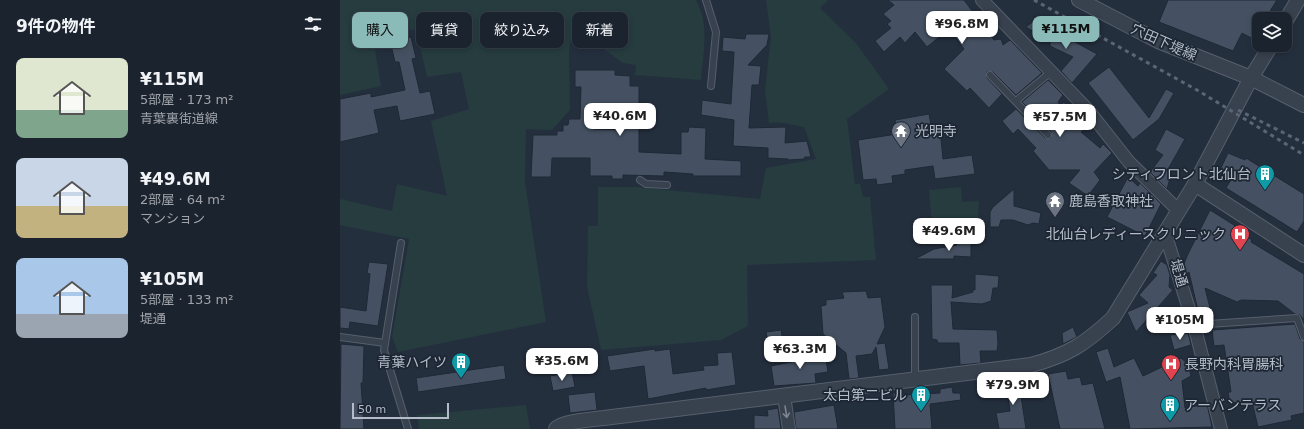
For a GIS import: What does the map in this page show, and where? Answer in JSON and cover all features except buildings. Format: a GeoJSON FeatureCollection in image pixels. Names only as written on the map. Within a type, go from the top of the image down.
{"type":"FeatureCollection","features":[{"type":"Feature","properties":{"kind":"street"},"geometry":{"type":"LineString","coordinates":[[982,0],[1088,110],[1129,162],[1178,210]]}},
{"type":"Feature","properties":{"kind":"street","name":"穴田下堤線"},"geometry":{"type":"LineString","coordinates":[[1079,0],[1158,41],[1251,78],[1304,105]]}},
{"type":"Feature","properties":{"kind":"street"},"geometry":{"type":"LineString","coordinates":[[1291,12],[1298,0]]}},
{"type":"Feature","properties":{"kind":"street"},"geometry":{"type":"LineString","coordinates":[[556,429],[557,426],[565,424],[604,418],[1031,364],[1056,358],[1074,349],[1094,335],[1113,318],[1195,184],[1251,78],[1267,52]]}},
{"type":"Feature","properties":{"kind":"street"},"geometry":{"type":"LineString","coordinates":[[1195,184],[1304,255]]}},
{"type":"Feature","properties":{"kind":"street","name":"堤通"},"geometry":{"type":"LineString","coordinates":[[1165,233],[1194,325],[1221,429]]}},
{"type":"Feature","properties":{"kind":"street"},"geometry":{"type":"LineString","coordinates":[[784,396],[789,429]]}},
{"type":"Feature","properties":{"kind":"lane"},"geometry":{"type":"LineString","coordinates":[[706,0],[716,32],[711,86]]}},
{"type":"Feature","properties":{"kind":"lane"},"geometry":{"type":"LineString","coordinates":[[1016,101],[1052,71]]}},
{"type":"Feature","properties":{"kind":"lane"},"geometry":{"type":"LineString","coordinates":[[990,75],[1048,135]]}},
{"type":"Feature","properties":{"kind":"lane"},"geometry":{"type":"LineString","coordinates":[[640,180],[646,184],[667,185]]}},
{"type":"Feature","properties":{"kind":"lane"},"geometry":{"type":"LineString","coordinates":[[401,243],[384,350],[408,429]]}},
{"type":"Feature","properties":{"kind":"lane"},"geometry":{"type":"LineString","coordinates":[[915,317],[915,379]]}},
{"type":"Feature","properties":{"kind":"lane"},"geometry":{"type":"LineString","coordinates":[[1194,325],[1297,318],[1304,337]]}},
{"type":"Feature","properties":{"kind":"lane"},"geometry":{"type":"LineString","coordinates":[[340,336],[385,343]]}},
{"type":"Feature","properties":{"kind":"green space"},"geometry":{"type":"Polygon","coordinates":[[[340,0],[696,0],[703,20],[704,49],[701,80],[635,75],[636,65],[623,63],[602,48],[628,48],[628,12],[572,12],[572,31],[569,51],[570,110],[552,130],[526,129],[525,182],[546,322],[398,352],[392,337],[409,239],[340,225],[340,199],[392,211],[397,184],[447,196],[431,121],[469,109],[461,72],[427,77],[420,48],[472,48],[472,12],[416,12],[416,29],[408,30],[408,12],[352,12],[352,48],[375,48],[381,86],[340,95],[340,0]]]}},
{"type":"Feature","properties":{"kind":"green space"},"geometry":{"type":"Polygon","coordinates":[[[766,0],[828,0],[820,8],[856,43],[889,89],[847,119],[855,184],[860,184],[863,197],[870,197],[876,260],[747,265],[748,326],[721,340],[601,350],[587,286],[588,226],[598,226],[598,187],[637,187],[760,199],[766,168],[816,159],[804,127],[783,123],[769,123],[765,89],[771,37],[766,0]]]}},
{"type":"Feature","properties":{"kind":"green space"},"geometry":{"type":"Polygon","coordinates":[[[961,187],[962,202],[979,201],[977,234],[933,237],[929,190],[961,187]]]}},
{"type":"Feature","properties":{"kind":"green space"},"geometry":{"type":"Polygon","coordinates":[[[526,405],[530,429],[419,429],[417,415],[526,405]]]}},
{"type":"Feature","properties":{"kind":"railway"},"geometry":{"type":"LineString","coordinates":[[1034,0],[1197,90],[1304,155]]}},
{"type":"Feature","properties":{"kind":"railway"},"geometry":{"type":"LineString","coordinates":[[1238,110],[1304,143]]}},
{"type":"Feature","properties":{"kind":"place","name":"光明寺"},"geometry":{"type":"Point","coordinates":[901,148]}},
{"type":"Feature","properties":{"kind":"place","name":"シティフロント北仙台"},"geometry":{"type":"Point","coordinates":[1265,191]}},
{"type":"Feature","properties":{"kind":"place","name":"鹿島香取神社"},"geometry":{"type":"Point","coordinates":[1055,218]}},
{"type":"Feature","properties":{"kind":"place","name":"北仙台レディースクリニック"},"geometry":{"type":"Point","coordinates":[1240,251]}},
{"type":"Feature","properties":{"kind":"place","name":"青葉ハイツ"},"geometry":{"type":"Point","coordinates":[461,379]}},
{"type":"Feature","properties":{"kind":"place","name":"長野内科胃腸科"},"geometry":{"type":"Point","coordinates":[1171,381]}},
{"type":"Feature","properties":{"kind":"place","name":"太白第二ビル"},"geometry":{"type":"Point","coordinates":[921,412]}},
{"type":"Feature","properties":{"kind":"place","name":"アーバンテラス"},"geometry":{"type":"Point","coordinates":[1170,422]}}]}
